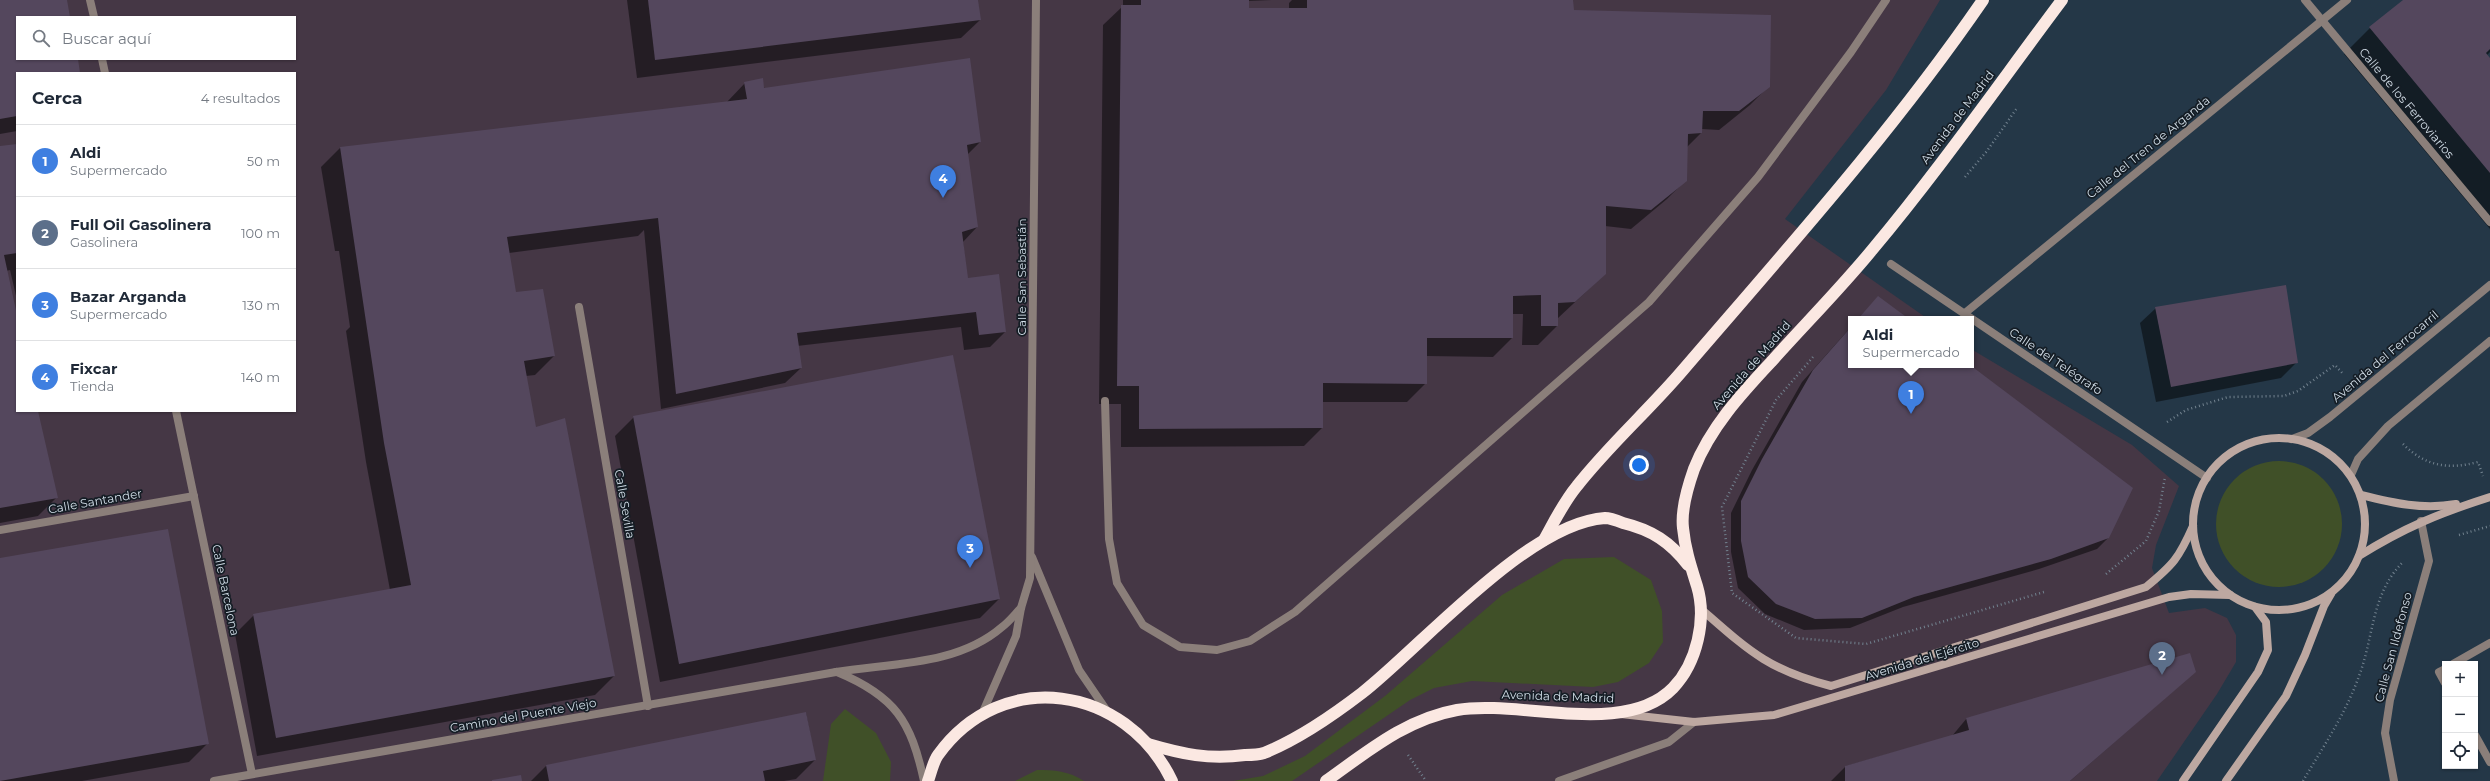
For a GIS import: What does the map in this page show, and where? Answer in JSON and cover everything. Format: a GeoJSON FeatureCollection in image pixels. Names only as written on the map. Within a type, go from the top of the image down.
{"type":"FeatureCollection","features":[{"type":"Feature","properties":{"kind":"highway"},"geometry":{"type":"LineString","coordinates":[[1544,540],[1560,510],[1577,486],[1669,386],[1821,210],[1903,111],[1983,0]]}},
{"type":"Feature","properties":{"kind":"highway","name":"Avenida de Madrid"},"geometry":{"type":"LineString","coordinates":[[1326,781],[1393,734],[1432,715],[1488,706],[1617,713],[1658,700],[1674,688],[1687,668],[1695,651],[1702,609],[1697,587],[1690,568],[1682,525],[1685,503],[1694,469],[1716,428],[1742,393],[1872,251],[2062,0]]}},
{"type":"Feature","properties":{"kind":"highway"},"geometry":{"type":"LineString","coordinates":[[1148,744],[1187,756],[1224,758],[1262,753],[1309,730],[1362,693],[1515,559],[1544,540],[1575,525],[1606,518],[1641,527],[1662,538],[1676,550],[1690,568]]}},
{"type":"Feature","properties":{"kind":"highway"},"geometry":{"type":"LineString","coordinates":[[928,781],[937,756],[963,728],[982,714],[1015,701],[1048,696],[1073,699],[1096,707],[1131,729],[1148,744],[1165,768],[1172,781]]}},
{"type":"Feature","properties":{"kind":"main road"},"geometry":{"type":"LineString","coordinates":[[2226,781],[2286,696],[2305,655],[2324,606],[2333,592],[2348,576],[2359,556],[2364,541],[2365,526],[2361,495],[2351,475],[2339,462],[2325,451],[2292,439],[2272,438],[2253,442],[2234,451],[2220,462],[2207,478],[2194,509],[2193,526],[2196,546],[2202,564],[2214,581],[2230,595],[2255,607],[2287,610],[2319,601],[2333,592]]}},
{"type":"Feature","properties":{"kind":"main road"},"geometry":{"type":"LineString","coordinates":[[2359,556],[2421,521],[2490,497],[2440,507],[2410,506],[2361,495]]}},
{"type":"Feature","properties":{"kind":"main road","name":"Avenida del Ejército"},"geometry":{"type":"LineString","coordinates":[[1702,609],[1751,653],[1798,678],[1830,686],[2146,586],[2167,570],[2181,554],[2193,526]]}},
{"type":"Feature","properties":{"kind":"main road","name":"Avenida del Ejército"},"geometry":{"type":"LineString","coordinates":[[1617,713],[1657,720],[1694,722],[1774,715],[2169,597],[2191,594],[2230,595]]}},
{"type":"Feature","properties":{"kind":"main road"},"geometry":{"type":"LineString","coordinates":[[2183,781],[2258,672],[2268,650],[2266,622],[2255,607]]}},
{"type":"Feature","properties":{"kind":"street"},"geometry":{"type":"LineString","coordinates":[[90,0],[94,16]]}},
{"type":"Feature","properties":{"kind":"street","name":"Calle San Sebastián"},"geometry":{"type":"LineString","coordinates":[[982,714],[1016,636],[1021,608],[1030,578],[1036,0]]}},
{"type":"Feature","properties":{"kind":"street"},"geometry":{"type":"LineString","coordinates":[[1104,401],[1109,539],[1117,583],[1143,625],[1180,647],[1217,650],[1250,641],[1295,612],[1649,302],[1758,177],[1851,52],[1886,0]]}},
{"type":"Feature","properties":{"kind":"street","name":"Calle de los Ferroviarios"},"geometry":{"type":"LineString","coordinates":[[2305,0],[2490,222]]}},
{"type":"Feature","properties":{"kind":"street","name":"Calle del Tren de Arganda"},"geometry":{"type":"LineString","coordinates":[[1965,313],[2347,0]]}},
{"type":"Feature","properties":{"kind":"street"},"geometry":{"type":"LineString","coordinates":[[102,60],[105,72]]}},
{"type":"Feature","properties":{"kind":"street","name":"Calle del Telégrafo"},"geometry":{"type":"LineString","coordinates":[[1891,264],[1969,316]]}},
{"type":"Feature","properties":{"kind":"street","name":"Avenida del Ferrocarril"},"geometry":{"type":"LineString","coordinates":[[2292,439],[2308,433],[2330,417],[2490,284]]}},
{"type":"Feature","properties":{"kind":"street","name":"Calle Sevilla"},"geometry":{"type":"LineString","coordinates":[[579,307],[648,706]]}},
{"type":"Feature","properties":{"kind":"street","name":"Calle del Telégrafo"},"geometry":{"type":"LineString","coordinates":[[1974,319],[2207,478]]}},
{"type":"Feature","properties":{"kind":"street"},"geometry":{"type":"LineString","coordinates":[[2351,475],[2358,459],[2388,426],[2490,341]]}},
{"type":"Feature","properties":{"kind":"street","name":"Calle Barcelona"},"geometry":{"type":"LineString","coordinates":[[176,412],[252,774]]}},
{"type":"Feature","properties":{"kind":"street","name":"Calle Santander"},"geometry":{"type":"LineString","coordinates":[[0,530],[194,496]]}},
{"type":"Feature","properties":{"kind":"street","name":"Calle San Ildefonso"},"geometry":{"type":"LineString","coordinates":[[2394,781],[2385,733],[2390,700],[2429,561],[2421,521]]}},
{"type":"Feature","properties":{"kind":"street"},"geometry":{"type":"LineString","coordinates":[[1031,554],[1079,670],[1110,716]]}},
{"type":"Feature","properties":{"kind":"street","name":"Camino del Puente Viejo"},"geometry":{"type":"LineString","coordinates":[[214,781],[836,672],[923,662],[981,642],[1002,628],[1021,608]]}},
{"type":"Feature","properties":{"kind":"street"},"geometry":{"type":"LineString","coordinates":[[2458,661],[2490,643]]}},
{"type":"Feature","properties":{"kind":"street"},"geometry":{"type":"LineString","coordinates":[[836,672],[872,689],[898,712],[912,737],[924,781]]}},
{"type":"Feature","properties":{"kind":"street"},"geometry":{"type":"LineString","coordinates":[[1559,781],[1668,742],[1694,722]]}},
{"type":"Feature","properties":{"kind":"street"},"geometry":{"type":"LineString","coordinates":[[2478,740],[2490,762]]}},
{"type":"Feature","properties":{"kind":"path"},"geometry":{"type":"LineString","coordinates":[[1962,181],[1987,151],[2018,105]]}},
{"type":"Feature","properties":{"kind":"path"},"geometry":{"type":"LineString","coordinates":[[1816,354],[1776,400],[1722,507],[1732,593],[1796,638],[1866,644],[2045,592]]}},
{"type":"Feature","properties":{"kind":"path"},"geometry":{"type":"LineString","coordinates":[[2105,574],[2146,541],[2159,511],[2166,474],[2152,440]]}},
{"type":"Feature","properties":{"kind":"path"},"geometry":{"type":"LineString","coordinates":[[2303,781],[2342,714],[2359,678],[2376,606],[2387,582],[2402,563],[2426,547],[2490,526]]}},
{"type":"Feature","properties":{"kind":"shaded area"},"geometry":{"type":"Polygon","coordinates":[[[0,0],[1940,0],[1886,90],[1785,219],[1924,316],[1848,316],[1848,368],[1974,368],[1974,351],[2132,445],[2179,486],[2156,545],[2152,568],[2169,613],[2205,608],[2227,618],[2236,635],[2236,662],[2217,694],[2157,781],[0,781],[0,0]]]}},
{"type":"Feature","properties":{"kind":"green space"},"geometry":{"type":"Polygon","coordinates":[[[2279,461],[2303,466],[2314,472],[2327,484],[2337,500],[2342,524],[2337,548],[2331,559],[2319,572],[2303,582],[2279,587],[2255,582],[2244,576],[2231,564],[2221,548],[2216,524],[2221,500],[2227,489],[2239,476],[2255,466],[2279,461]]]}},
{"type":"Feature","properties":{"kind":"green space"},"geometry":{"type":"Polygon","coordinates":[[[1614,557],[1651,580],[1662,611],[1663,642],[1649,663],[1618,682],[1593,687],[1472,681],[1434,688],[1410,700],[1292,781],[1233,781],[1263,776],[1305,756],[1385,696],[1502,595],[1564,559],[1614,557]]]}},
{"type":"Feature","properties":{"kind":"green space"},"geometry":{"type":"Polygon","coordinates":[[[845,709],[876,733],[891,762],[890,781],[823,781],[831,724],[845,709]]]}},
{"type":"Feature","properties":{"kind":"green space"},"geometry":{"type":"Polygon","coordinates":[[[1037,770],[1061,772],[1073,775],[1084,781],[1015,781],[1037,770]]]}},
{"type":"Feature","properties":{"kind":"building"},"geometry":{"type":"Polygon","coordinates":[[[0,0],[67,0],[70,16],[16,16],[16,60],[78,60],[80,72],[16,72],[16,116],[0,119],[0,0]]]}},
{"type":"Feature","properties":{"kind":"building"},"geometry":{"type":"Polygon","coordinates":[[[648,0],[978,0],[981,20],[655,60],[648,0]]]}},
{"type":"Feature","properties":{"kind":"building"},"geometry":{"type":"Polygon","coordinates":[[[1141,0],[1249,0],[1249,8],[1307,8],[1307,0],[1573,0],[1574,10],[1771,15],[1770,87],[1739,111],[1703,111],[1702,133],[1688,134],[1687,181],[1651,210],[1606,206],[1606,274],[1575,302],[1558,303],[1558,326],[1541,326],[1541,295],[1513,296],[1513,338],[1427,338],[1427,384],[1323,383],[1323,428],[1139,429],[1139,386],[1117,386],[1121,5],[1141,5],[1141,0]]]}},
{"type":"Feature","properties":{"kind":"building"},"geometry":{"type":"Polygon","coordinates":[[[2403,0],[2490,0],[2490,49],[2486,53],[2490,58],[2490,173],[2369,27],[2403,0]]]}},
{"type":"Feature","properties":{"kind":"building"},"geometry":{"type":"Polygon","coordinates":[[[970,58],[981,142],[967,145],[978,227],[962,232],[968,278],[999,274],[1006,332],[979,335],[976,312],[797,333],[802,368],[676,394],[658,218],[507,237],[516,292],[543,289],[555,356],[524,361],[536,427],[565,418],[615,676],[276,738],[253,614],[411,585],[384,443],[340,147],[747,99],[744,82],[763,78],[764,88],[970,58]]]}},
{"type":"Feature","properties":{"kind":"building"},"geometry":{"type":"Polygon","coordinates":[[[16,144],[16,253],[4,255],[16,310],[16,412],[38,412],[58,498],[0,508],[0,146],[16,144]]]}},
{"type":"Feature","properties":{"kind":"building"},"geometry":{"type":"Polygon","coordinates":[[[2286,285],[2298,363],[2171,387],[2155,307],[2286,285]]]}},
{"type":"Feature","properties":{"kind":"building"},"geometry":{"type":"Polygon","coordinates":[[[1878,296],[1905,316],[1861,316],[1878,296]]]}},
{"type":"Feature","properties":{"kind":"building"},"geometry":{"type":"Polygon","coordinates":[[[1848,330],[1848,368],[1974,368],[2133,488],[2109,538],[2051,559],[1914,597],[1862,618],[1815,619],[1776,604],[1748,577],[1741,541],[1741,501],[1762,459],[1813,370],[1848,330]]]}},
{"type":"Feature","properties":{"kind":"building"},"geometry":{"type":"Polygon","coordinates":[[[953,355],[1000,599],[679,664],[633,416],[953,355]]]}},
{"type":"Feature","properties":{"kind":"building"},"geometry":{"type":"Polygon","coordinates":[[[168,529],[209,744],[0,781],[0,558],[168,529]]]}},
{"type":"Feature","properties":{"kind":"building"},"geometry":{"type":"Polygon","coordinates":[[[2190,653],[2196,672],[2070,781],[1845,781],[1845,766],[1969,730],[1966,718],[2190,653]]]}},
{"type":"Feature","properties":{"kind":"building"},"geometry":{"type":"Polygon","coordinates":[[[806,712],[816,760],[763,771],[765,781],[549,781],[546,765],[806,712]]]}},
{"type":"Feature","properties":{"kind":"building"},"geometry":{"type":"Polygon","coordinates":[[[521,775],[522,781],[492,781],[492,780],[521,775]]]}},
{"type":"Feature","properties":{"kind":"place","name":"Fixcar"},"geometry":{"type":"Point","coordinates":[943,198]}},
{"type":"Feature","properties":{"kind":"place","name":"Aldi"},"geometry":{"type":"Point","coordinates":[1911,414]}},
{"type":"Feature","properties":{"kind":"place","name":"Bazar Arganda"},"geometry":{"type":"Point","coordinates":[970,568]}},
{"type":"Feature","properties":{"kind":"place","name":"Full Oil Gasolinera"},"geometry":{"type":"Point","coordinates":[2162,675]}}]}
